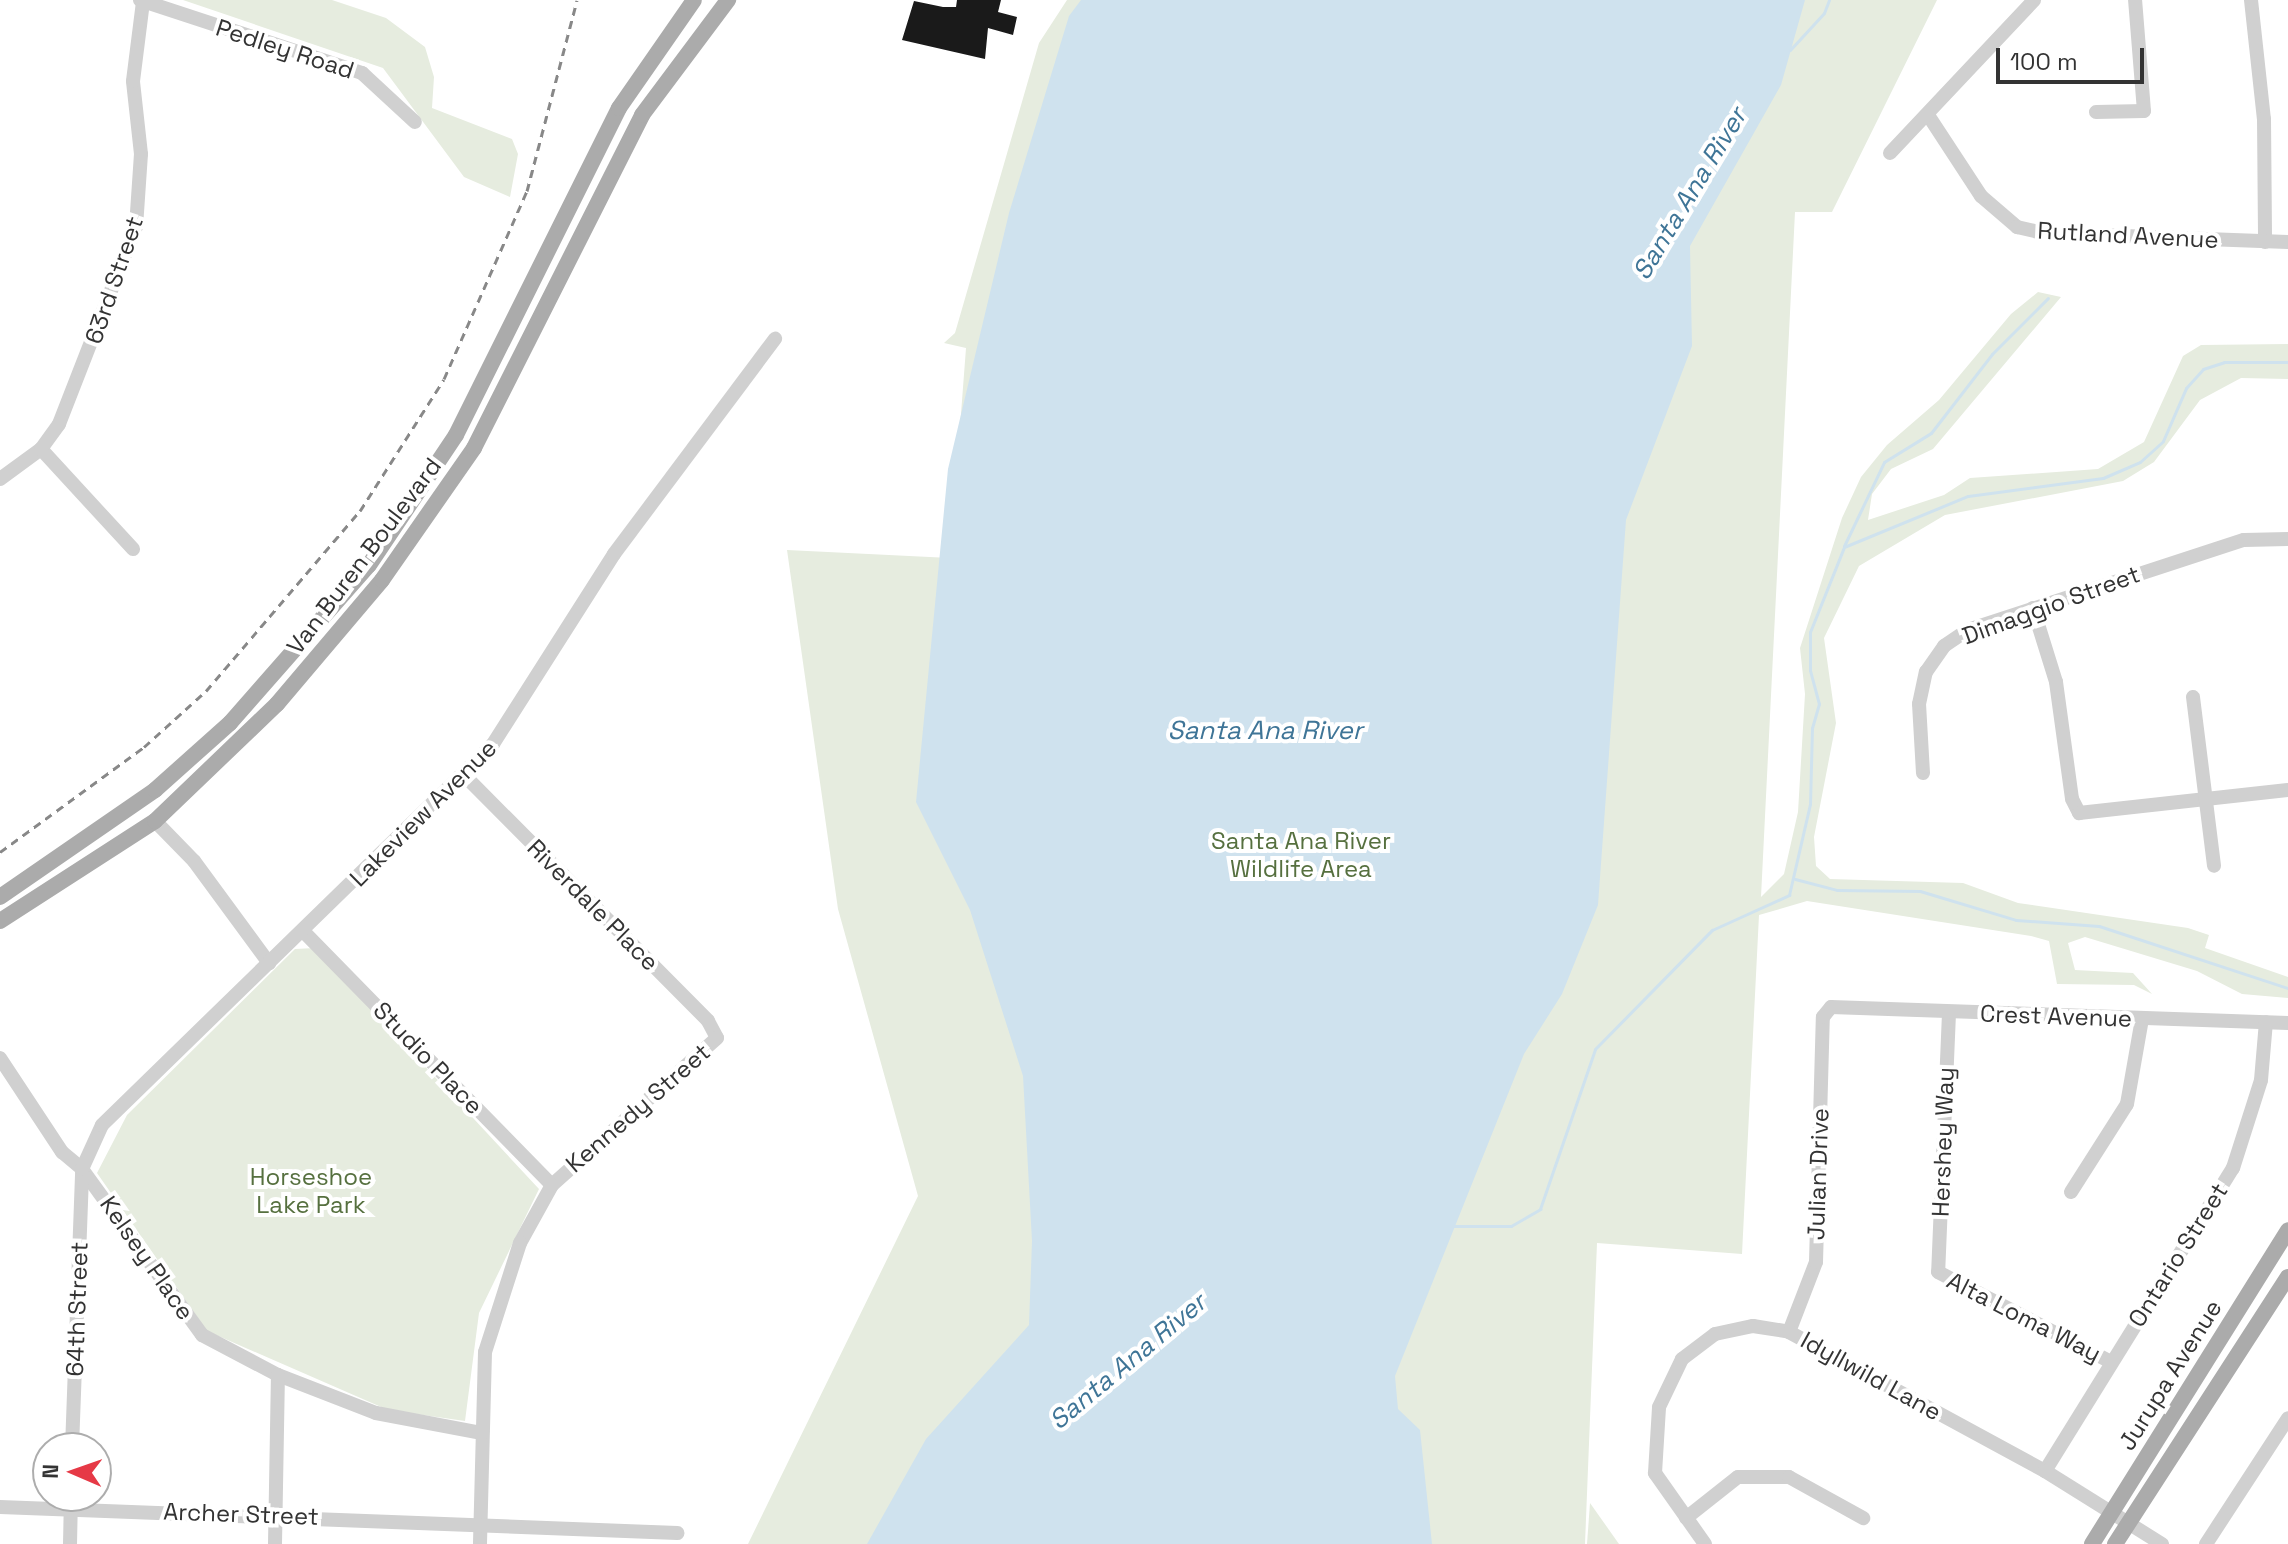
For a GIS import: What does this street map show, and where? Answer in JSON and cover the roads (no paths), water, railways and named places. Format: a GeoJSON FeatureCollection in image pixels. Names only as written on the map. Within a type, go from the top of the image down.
{"type":"FeatureCollection","features":[{"type":"Feature","properties":{"kind":"main road","name":"Van Buren Boulevard"},"geometry":{"type":"LineString","coordinates":[[0,897],[155,790],[230,723],[329,615],[416,501],[462,423],[619,108],[694,0]]}},
{"type":"Feature","properties":{"kind":"main road","name":"Van Buren Boulevard"},"geometry":{"type":"LineString","coordinates":[[0,921],[155,821],[321,656],[432,514],[474,448],[642,115],[728,0]]}},
{"type":"Feature","properties":{"kind":"main road"},"geometry":{"type":"LineString","coordinates":[[155,790],[155,821]]}},
{"type":"Feature","properties":{"kind":"main road","name":"Jurupa Avenue"},"geometry":{"type":"LineString","coordinates":[[2092,1544],[2288,1230]]}},
{"type":"Feature","properties":{"kind":"main road","name":"Jurupa Avenue"},"geometry":{"type":"LineString","coordinates":[[2115,1544],[2288,1277]]}},
{"type":"Feature","properties":{"kind":"street"},"geometry":{"type":"LineString","coordinates":[[1890,153],[2034,0]]}},
{"type":"Feature","properties":{"kind":"street"},"geometry":{"type":"LineString","coordinates":[[2096,112],[2144,111],[2135,0]]}},
{"type":"Feature","properties":{"kind":"street"},"geometry":{"type":"LineString","coordinates":[[2251,0],[2264,119],[2265,242]]}},
{"type":"Feature","properties":{"kind":"street","name":"Pedley Road"},"geometry":{"type":"LineString","coordinates":[[142,1],[362,73],[415,122]]}},
{"type":"Feature","properties":{"kind":"street","name":"63rd Street"},"geometry":{"type":"LineString","coordinates":[[0,479],[41,449],[59,424],[136,227],[141,154],[133,81],[142,1]]}},
{"type":"Feature","properties":{"kind":"street","name":"Rutland Avenue"},"geometry":{"type":"LineString","coordinates":[[1928,115],[1981,196],[2017,227],[2288,242]]}},
{"type":"Feature","properties":{"kind":"street","name":"Lakeview Avenue"},"geometry":{"type":"LineString","coordinates":[[82,1169],[102,1125],[465,776],[533,688],[614,554],[775,339]]}},
{"type":"Feature","properties":{"kind":"street"},"geometry":{"type":"LineString","coordinates":[[41,449],[133,549]]}},
{"type":"Feature","properties":{"kind":"street","name":"Dimaggio Street"},"geometry":{"type":"LineString","coordinates":[[1923,773],[1919,704],[1926,672],[1944,646],[1968,630],[2244,540],[2288,539]]}},
{"type":"Feature","properties":{"kind":"street"},"geometry":{"type":"LineString","coordinates":[[2033,608],[2059,695],[2072,799],[2088,816],[2288,790]]}},
{"type":"Feature","properties":{"kind":"street"},"geometry":{"type":"LineString","coordinates":[[2193,697],[2214,866]]}},
{"type":"Feature","properties":{"kind":"street","name":"Riverdale Place"},"geometry":{"type":"LineString","coordinates":[[465,776],[708,1021],[717,1038]]}},
{"type":"Feature","properties":{"kind":"street"},"geometry":{"type":"LineString","coordinates":[[155,821],[194,861],[269,963]]}},
{"type":"Feature","properties":{"kind":"street","name":"Studio Place"},"geometry":{"type":"LineString","coordinates":[[304,932],[552,1185]]}},
{"type":"Feature","properties":{"kind":"street","name":"Crest Avenue"},"geometry":{"type":"LineString","coordinates":[[1826,1011],[2288,1023]]}},
{"type":"Feature","properties":{"kind":"street","name":"Julian Drive"},"geometry":{"type":"LineString","coordinates":[[1789,1332],[1816,1262],[1826,1011]]}},
{"type":"Feature","properties":{"kind":"street","name":"Hershey Way"},"geometry":{"type":"LineString","coordinates":[[1938,1272],[1949,1013]]}},
{"type":"Feature","properties":{"kind":"street"},"geometry":{"type":"LineString","coordinates":[[2071,1192],[2127,1104],[2142,1019]]}},
{"type":"Feature","properties":{"kind":"street","name":"Ontario Street"},"geometry":{"type":"LineString","coordinates":[[2045,1471],[2233,1168],[2261,1080],[2266,1022]]}},
{"type":"Feature","properties":{"kind":"street","name":"Kennedy Street"},"geometry":{"type":"LineString","coordinates":[[480,1544],[482,1433],[492,1313],[520,1243],[552,1185],[717,1038]]}},
{"type":"Feature","properties":{"kind":"street","name":"Kelsey Place"},"geometry":{"type":"LineString","coordinates":[[0,1058],[62,1152],[82,1169],[202,1335],[278,1375],[401,1420],[482,1433]]}},
{"type":"Feature","properties":{"kind":"street","name":"64th Street"},"geometry":{"type":"LineString","coordinates":[[73,1432],[82,1169]]}},
{"type":"Feature","properties":{"kind":"street","name":"Alta Loma Way"},"geometry":{"type":"LineString","coordinates":[[1938,1272],[2111,1362]]}},
{"type":"Feature","properties":{"kind":"street","name":"Idyllwild Lane"},"geometry":{"type":"LineString","coordinates":[[1705,1544],[1655,1473],[1659,1407],[1682,1359],[1715,1334],[1753,1326],[1789,1332],[2045,1471],[2162,1544]]}},
{"type":"Feature","properties":{"kind":"street"},"geometry":{"type":"LineString","coordinates":[[275,1544],[278,1375]]}},
{"type":"Feature","properties":{"kind":"street"},"geometry":{"type":"LineString","coordinates":[[2206,1544],[2288,1418]]}},
{"type":"Feature","properties":{"kind":"street"},"geometry":{"type":"LineString","coordinates":[[1686,1518],[1738,1477],[1789,1477],[1863,1518]]}},
{"type":"Feature","properties":{"kind":"street","name":"Archer Street"},"geometry":{"type":"LineString","coordinates":[[0,1507],[32,1505]]}},
{"type":"Feature","properties":{"kind":"street","name":"Archer Street"},"geometry":{"type":"LineString","coordinates":[[112,1505],[276,1516],[678,1533]]}},
{"type":"Feature","properties":{"kind":"street"},"geometry":{"type":"LineString","coordinates":[[70,1544],[71,1512]]}},
{"type":"Feature","properties":{"kind":"water","name":"Santa Ana River"},"geometry":{"type":"Polygon","coordinates":[[[1081,0],[1805,0],[1781,85],[1690,246],[1692,346],[1626,520],[1598,905],[1562,994],[1524,1054],[1395,1376],[1398,1409],[1420,1430],[1432,1544],[867,1544],[926,1439],[1029,1325],[1032,1241],[1023,1076],[970,910],[916,802],[948,469],[1009,213],[1069,16],[1081,0]]]}},
{"type":"Feature","properties":{"kind":"waterway"},"geometry":{"type":"LineString","coordinates":[[1790,50],[1824,13],[1829,0]]}},
{"type":"Feature","properties":{"kind":"waterway"},"geometry":{"type":"LineString","coordinates":[[1844,546],[1884,462],[1931,433],[1992,354],[2048,298]]}},
{"type":"Feature","properties":{"kind":"waterway"},"geometry":{"type":"LineString","coordinates":[[1451,1226],[1511,1226],[1540,1209],[1595,1049],[1712,930],[1789,895],[1810,804],[1812,728],[1819,704],[1810,670],[1810,632],[1844,547],[1968,496],[2103,478],[2140,462],[2163,441],[2186,388],[2203,369],[2224,362],[2288,362]]}},
{"type":"Feature","properties":{"kind":"waterway"},"geometry":{"type":"LineString","coordinates":[[1795,879],[1837,890],[1920,891],[2016,920],[2099,926],[2288,988]]}},
{"type":"Feature","properties":{"kind":"railway"},"geometry":{"type":"LineString","coordinates":[[0,852],[144,747],[206,691],[360,511],[444,379],[527,191],[577,0]]}},
{"type":"Feature","properties":{"kind":"park label","name":"Santa Ana River Wildlife Area"},"geometry":{"type":"Point","coordinates":[1301,855]}},
{"type":"Feature","properties":{"kind":"park label","name":"Horseshoe Lake Park"},"geometry":{"type":"Point","coordinates":[311,1191]}}]}
